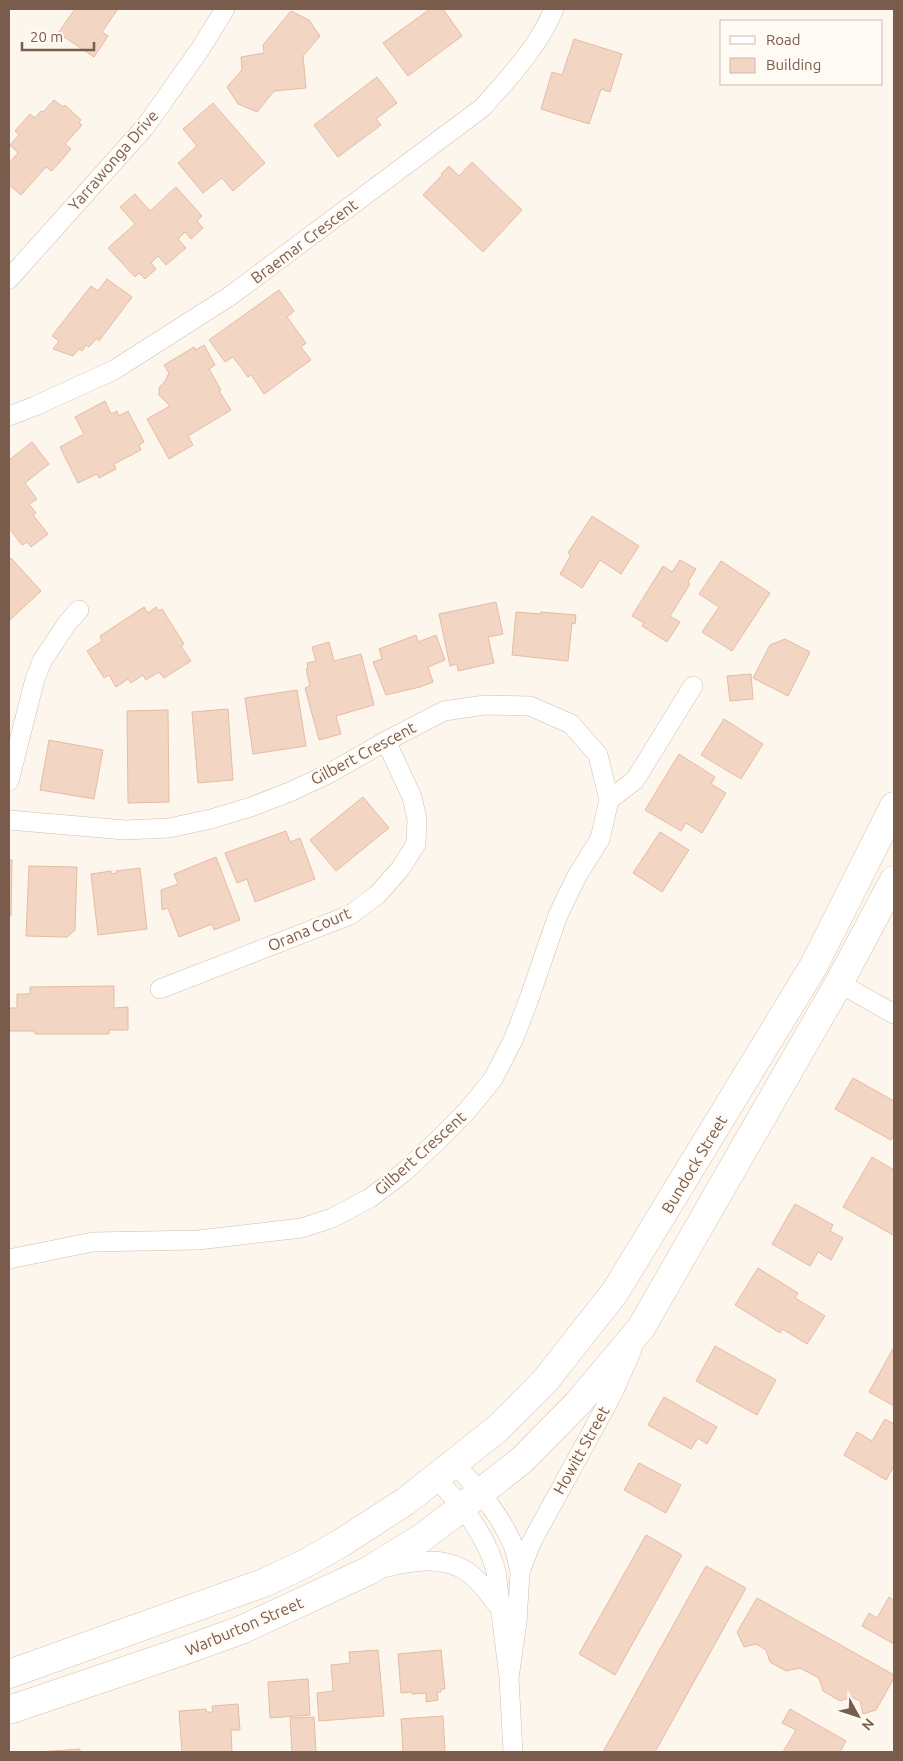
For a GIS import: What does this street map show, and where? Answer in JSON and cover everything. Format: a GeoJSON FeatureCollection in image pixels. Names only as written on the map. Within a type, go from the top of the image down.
{"type":"FeatureCollection","features":[{"type":"Feature","properties":{"kind":"main road","name":"Bundock Street"},"geometry":{"type":"LineString","coordinates":[[446,1471],[497,1429],[545,1381],[615,1292],[813,968],[894,806]]}},
{"type":"Feature","properties":{"kind":"main road"},"geometry":{"type":"LineString","coordinates":[[472,1501],[522,1460],[553,1430],[641,1328],[839,983],[894,880]]}},
{"type":"Feature","properties":{"kind":"main road","name":"Warburton Street"},"geometry":{"type":"LineString","coordinates":[[9,1674],[266,1582],[306,1562],[372,1524],[446,1471]]}},
{"type":"Feature","properties":{"kind":"main road","name":"Warburton Street"},"geometry":{"type":"LineString","coordinates":[[9,1710],[241,1630],[368,1572],[472,1501]]}},
{"type":"Feature","properties":{"kind":"street","name":"Yarrawonga Drive"},"geometry":{"type":"LineString","coordinates":[[9,279],[145,127],[201,48],[225,9]]}},
{"type":"Feature","properties":{"kind":"street","name":"Braemar Crescent"},"geometry":{"type":"LineString","coordinates":[[9,416],[114,370],[230,296],[482,108],[509,78],[531,48],[554,9]]}},
{"type":"Feature","properties":{"kind":"street"},"geometry":{"type":"LineString","coordinates":[[9,781],[35,679],[42,661],[78,610]]}},
{"type":"Feature","properties":{"kind":"street"},"geometry":{"type":"LineString","coordinates":[[610,800],[635,780],[693,686]]}},
{"type":"Feature","properties":{"kind":"street","name":"Gilbert Crescent"},"geometry":{"type":"LineString","coordinates":[[9,820],[125,830],[169,828],[211,819],[252,807],[292,791],[444,711],[485,705],[530,706],[571,724],[598,755],[610,800],[600,839],[577,876],[558,915],[514,1038],[493,1079],[467,1111],[436,1142],[404,1172],[370,1198],[332,1218],[302,1228],[198,1240],[93,1242],[9,1259]]}},
{"type":"Feature","properties":{"kind":"street","name":"Orana Court"},"geometry":{"type":"LineString","coordinates":[[160,988],[350,915],[377,895],[401,868],[416,844],[418,819],[412,797],[386,741]]}},
{"type":"Feature","properties":{"kind":"street"},"geometry":{"type":"LineString","coordinates":[[839,983],[894,1014]]}},
{"type":"Feature","properties":{"kind":"street","name":"Howitt Street"},"geometry":{"type":"LineString","coordinates":[[509,1678],[517,1622],[520,1572],[531,1543],[612,1395],[641,1328]]}},
{"type":"Feature","properties":{"kind":"street","name":"Howitt Street"},"geometry":{"type":"LineString","coordinates":[[446,1471],[472,1501],[499,1519],[513,1545],[520,1572]]}},
{"type":"Feature","properties":{"kind":"street","name":"Howitt Street"},"geometry":{"type":"LineString","coordinates":[[472,1501],[479,1531],[491,1554],[496,1571],[509,1678],[513,1752]]}},
{"type":"Feature","properties":{"kind":"street"},"geometry":{"type":"LineString","coordinates":[[368,1572],[400,1564],[440,1561],[469,1572],[500,1608]]}},
{"type":"Feature","properties":{"kind":"building"},"geometry":{"type":"Polygon","coordinates":[[[75,9],[118,9],[102,32],[108,36],[94,57],[58,33],[75,9]]]}},
{"type":"Feature","properties":{"kind":"building"},"geometry":{"type":"Polygon","coordinates":[[[430,9],[443,9],[462,36],[408,76],[383,43],[430,9]]]}},
{"type":"Feature","properties":{"kind":"building"},"geometry":{"type":"Polygon","coordinates":[[[291,11],[309,20],[320,36],[303,56],[306,88],[274,91],[257,112],[238,104],[227,87],[242,70],[241,57],[264,53],[263,45],[291,11]]]}},
{"type":"Feature","properties":{"kind":"building"},"geometry":{"type":"Polygon","coordinates":[[[574,39],[622,54],[610,92],[601,89],[589,124],[541,109],[552,72],[562,75],[574,39]]]}},
{"type":"Feature","properties":{"kind":"building"},"geometry":{"type":"Polygon","coordinates":[[[377,77],[397,103],[376,119],[381,125],[338,157],[314,125],[377,77]]]}},
{"type":"Feature","properties":{"kind":"building"},"geometry":{"type":"Polygon","coordinates":[[[54,100],[63,107],[65,105],[81,120],[79,122],[82,125],[65,144],[71,149],[52,171],[46,167],[21,195],[9,185],[9,163],[18,153],[10,145],[19,135],[15,131],[30,114],[35,118],[54,100]]]}},
{"type":"Feature","properties":{"kind":"building"},"geometry":{"type":"Polygon","coordinates":[[[213,103],[265,163],[233,191],[222,178],[203,193],[178,163],[197,146],[183,129],[213,103]]]}},
{"type":"Feature","properties":{"kind":"building"},"geometry":{"type":"Polygon","coordinates":[[[472,162],[522,210],[483,252],[423,195],[449,166],[459,176],[472,162]]]}},
{"type":"Feature","properties":{"kind":"building"},"geometry":{"type":"Polygon","coordinates":[[[176,187],[202,216],[197,221],[203,228],[191,239],[185,232],[178,239],[186,248],[166,265],[158,256],[151,263],[156,269],[145,279],[139,273],[135,277],[108,248],[135,224],[120,207],[135,194],[150,211],[176,187]]]}},
{"type":"Feature","properties":{"kind":"building"},"geometry":{"type":"Polygon","coordinates":[[[107,279],[132,297],[99,341],[97,338],[89,347],[86,345],[82,351],[79,349],[73,356],[53,349],[59,341],[52,336],[91,286],[98,291],[107,279]]]}},
{"type":"Feature","properties":{"kind":"building"},"geometry":{"type":"Polygon","coordinates":[[[279,290],[294,311],[287,317],[306,343],[301,347],[311,360],[264,394],[251,375],[248,377],[233,357],[225,362],[209,340],[279,290]]]}},
{"type":"Feature","properties":{"kind":"building"},"geometry":{"type":"Polygon","coordinates":[[[204,345],[215,365],[209,369],[221,390],[219,391],[231,410],[188,436],[193,445],[169,459],[147,419],[170,406],[159,395],[159,388],[169,373],[164,365],[194,347],[196,350],[204,345]]]}},
{"type":"Feature","properties":{"kind":"building"},"geometry":{"type":"Polygon","coordinates":[[[105,401],[111,414],[117,411],[119,416],[128,411],[144,442],[139,445],[141,450],[114,464],[116,469],[99,478],[97,474],[78,483],[60,447],[84,434],[75,417],[105,401]]]}},
{"type":"Feature","properties":{"kind":"building"},"geometry":{"type":"Polygon","coordinates":[[[32,442],[49,464],[25,483],[37,499],[29,504],[36,513],[33,515],[48,534],[31,547],[27,542],[22,545],[9,528],[9,460],[32,442]]]}},
{"type":"Feature","properties":{"kind":"building"},"geometry":{"type":"Polygon","coordinates":[[[592,516],[639,546],[621,574],[600,560],[582,588],[560,574],[571,555],[568,553],[592,516]]]}},
{"type":"Feature","properties":{"kind":"building"},"geometry":{"type":"Polygon","coordinates":[[[11,558],[41,591],[9,621],[9,560],[11,558]]]}},
{"type":"Feature","properties":{"kind":"building"},"geometry":{"type":"Polygon","coordinates":[[[680,560],[696,569],[688,582],[690,584],[670,616],[680,622],[667,642],[642,626],[644,623],[632,616],[663,566],[672,572],[680,560]]]}},
{"type":"Feature","properties":{"kind":"building"},"geometry":{"type":"Polygon","coordinates":[[[721,561],[770,593],[732,651],[702,632],[719,607],[699,594],[721,561]]]}},
{"type":"Feature","properties":{"kind":"building"},"geometry":{"type":"Polygon","coordinates":[[[496,602],[503,634],[488,637],[494,663],[458,671],[457,664],[450,666],[439,614],[496,602]]]}},
{"type":"Feature","properties":{"kind":"building"},"geometry":{"type":"Polygon","coordinates":[[[144,607],[148,613],[156,607],[159,611],[162,609],[184,644],[181,646],[191,661],[164,678],[159,672],[146,680],[143,675],[131,683],[128,679],[116,687],[109,675],[104,678],[87,651],[102,641],[100,636],[144,607]]]}},
{"type":"Feature","properties":{"kind":"building"},"geometry":{"type":"Polygon","coordinates":[[[516,612],[576,615],[575,624],[572,623],[568,661],[512,655],[516,612]]]}},
{"type":"Feature","properties":{"kind":"building"},"geometry":{"type":"Polygon","coordinates":[[[416,635],[418,642],[436,635],[445,660],[428,667],[433,682],[386,695],[373,662],[382,659],[379,649],[416,635]]]}},
{"type":"Feature","properties":{"kind":"building"},"geometry":{"type":"Polygon","coordinates":[[[785,639],[810,652],[788,696],[753,678],[770,645],[785,639]]]}},
{"type":"Feature","properties":{"kind":"building"},"geometry":{"type":"Polygon","coordinates":[[[329,642],[334,661],[361,654],[374,705],[336,716],[341,734],[319,740],[305,688],[310,686],[306,669],[308,669],[307,663],[316,661],[312,647],[329,642]]]}},
{"type":"Feature","properties":{"kind":"building"},"geometry":{"type":"Polygon","coordinates":[[[751,674],[753,699],[730,701],[727,676],[751,674]]]}},
{"type":"Feature","properties":{"kind":"building"},"geometry":{"type":"Polygon","coordinates":[[[297,690],[306,746],[253,754],[245,698],[297,690]]]}},
{"type":"Feature","properties":{"kind":"building"},"geometry":{"type":"Polygon","coordinates":[[[228,709],[233,780],[198,783],[192,712],[228,709]]]}},
{"type":"Feature","properties":{"kind":"building"},"geometry":{"type":"Polygon","coordinates":[[[168,710],[169,802],[128,803],[127,711],[168,710]]]}},
{"type":"Feature","properties":{"kind":"building"},"geometry":{"type":"Polygon","coordinates":[[[724,719],[763,744],[741,779],[701,755],[724,719]]]}},
{"type":"Feature","properties":{"kind":"building"},"geometry":{"type":"Polygon","coordinates":[[[49,740],[103,750],[94,799],[40,790],[49,740]]]}},
{"type":"Feature","properties":{"kind":"building"},"geometry":{"type":"Polygon","coordinates":[[[679,754],[715,777],[711,784],[726,793],[702,833],[686,823],[681,831],[645,810],[679,754]]]}},
{"type":"Feature","properties":{"kind":"building"},"geometry":{"type":"Polygon","coordinates":[[[363,797],[389,828],[336,871],[310,840],[363,797]]]}},
{"type":"Feature","properties":{"kind":"building"},"geometry":{"type":"Polygon","coordinates":[[[286,831],[290,842],[300,838],[315,879],[255,902],[247,879],[237,883],[225,853],[286,831]]]}},
{"type":"Feature","properties":{"kind":"building"},"geometry":{"type":"Polygon","coordinates":[[[660,832],[689,850],[662,892],[633,873],[660,832]]]}},
{"type":"Feature","properties":{"kind":"building"},"geometry":{"type":"Polygon","coordinates":[[[216,857],[240,920],[214,930],[212,924],[179,937],[168,908],[162,910],[161,890],[178,884],[174,874],[216,857]]]}},
{"type":"Feature","properties":{"kind":"building"},"geometry":{"type":"Polygon","coordinates":[[[9,860],[12,860],[11,916],[9,916],[9,860]]]}},
{"type":"Feature","properties":{"kind":"building"},"geometry":{"type":"Polygon","coordinates":[[[29,866],[77,867],[75,930],[67,937],[26,936],[29,866]]]}},
{"type":"Feature","properties":{"kind":"building"},"geometry":{"type":"Polygon","coordinates":[[[140,868],[147,929],[98,935],[91,874],[111,871],[111,874],[117,873],[116,871],[140,868]]]}},
{"type":"Feature","properties":{"kind":"building"},"geometry":{"type":"Polygon","coordinates":[[[114,986],[114,1008],[128,1007],[128,1030],[109,1030],[109,1034],[35,1034],[35,1031],[9,1031],[9,1008],[17,1008],[17,994],[30,994],[30,987],[114,986]]]}},
{"type":"Feature","properties":{"kind":"building"},"geometry":{"type":"Polygon","coordinates":[[[853,1078],[894,1101],[894,1134],[891,1140],[835,1109],[853,1078]]]}},
{"type":"Feature","properties":{"kind":"building"},"geometry":{"type":"Polygon","coordinates":[[[872,1157],[894,1170],[893,1235],[843,1207],[872,1157]]]}},
{"type":"Feature","properties":{"kind":"building"},"geometry":{"type":"Polygon","coordinates":[[[795,1204],[833,1225],[830,1231],[843,1238],[831,1260],[818,1252],[810,1266],[772,1244],[795,1204]]]}},
{"type":"Feature","properties":{"kind":"building"},"geometry":{"type":"Polygon","coordinates":[[[758,1268],[798,1293],[795,1298],[825,1316],[807,1344],[782,1329],[780,1333],[735,1305],[758,1268]]]}},
{"type":"Feature","properties":{"kind":"building"},"geometry":{"type":"Polygon","coordinates":[[[715,1346],[776,1380],[757,1415],[696,1381],[715,1346]]]}},
{"type":"Feature","properties":{"kind":"building"},"geometry":{"type":"Polygon","coordinates":[[[894,1347],[894,1406],[869,1392],[894,1347]]]}},
{"type":"Feature","properties":{"kind":"building"},"geometry":{"type":"Polygon","coordinates":[[[664,1397],[717,1427],[707,1444],[698,1438],[691,1449],[648,1425],[664,1397]]]}},
{"type":"Feature","properties":{"kind":"building"},"geometry":{"type":"Polygon","coordinates":[[[885,1419],[894,1424],[894,1466],[886,1480],[844,1455],[857,1432],[872,1441],[885,1419]]]}},
{"type":"Feature","properties":{"kind":"building"},"geometry":{"type":"Polygon","coordinates":[[[639,1463],[681,1485],[666,1513],[624,1490],[639,1463]]]}},
{"type":"Feature","properties":{"kind":"building"},"geometry":{"type":"Polygon","coordinates":[[[646,1535],[682,1555],[615,1675],[579,1654],[646,1535]]]}},
{"type":"Feature","properties":{"kind":"building"},"geometry":{"type":"Polygon","coordinates":[[[706,1566],[746,1588],[655,1752],[603,1752],[706,1566]]]}},
{"type":"Feature","properties":{"kind":"building"},"geometry":{"type":"Polygon","coordinates":[[[889,1597],[894,1601],[894,1644],[862,1626],[869,1613],[877,1618],[889,1597]]]}},
{"type":"Feature","properties":{"kind":"building"},"geometry":{"type":"Polygon","coordinates":[[[757,1598],[894,1675],[876,1710],[863,1714],[860,1701],[852,1697],[840,1701],[823,1691],[819,1678],[800,1668],[786,1671],[770,1662],[766,1650],[756,1644],[744,1647],[737,1632],[757,1598]]]}},
{"type":"Feature","properties":{"kind":"building"},"geometry":{"type":"Polygon","coordinates":[[[378,1650],[384,1716],[319,1721],[317,1693],[333,1691],[331,1665],[350,1663],[349,1652],[378,1650]]]}},
{"type":"Feature","properties":{"kind":"building"},"geometry":{"type":"Polygon","coordinates":[[[441,1650],[445,1689],[437,1692],[438,1700],[426,1702],[426,1693],[401,1693],[398,1654],[441,1650]]]}},
{"type":"Feature","properties":{"kind":"building"},"geometry":{"type":"Polygon","coordinates":[[[308,1679],[310,1715],[270,1718],[268,1682],[308,1679]]]}},
{"type":"Feature","properties":{"kind":"building"},"geometry":{"type":"Polygon","coordinates":[[[238,1704],[240,1730],[231,1730],[232,1752],[182,1752],[179,1711],[206,1709],[207,1712],[213,1712],[212,1706],[238,1704]]]}},
{"type":"Feature","properties":{"kind":"building"},"geometry":{"type":"Polygon","coordinates":[[[790,1709],[846,1741],[840,1752],[783,1752],[796,1730],[782,1723],[790,1709]]]}},
{"type":"Feature","properties":{"kind":"building"},"geometry":{"type":"Polygon","coordinates":[[[443,1716],[445,1752],[403,1752],[401,1719],[443,1716]]]}},
{"type":"Feature","properties":{"kind":"building"},"geometry":{"type":"Polygon","coordinates":[[[314,1717],[316,1752],[292,1752],[290,1718],[314,1717]]]}},
{"type":"Feature","properties":{"kind":"building"},"geometry":{"type":"Polygon","coordinates":[[[80,1749],[80,1752],[38,1752],[80,1749]]]}}]}
